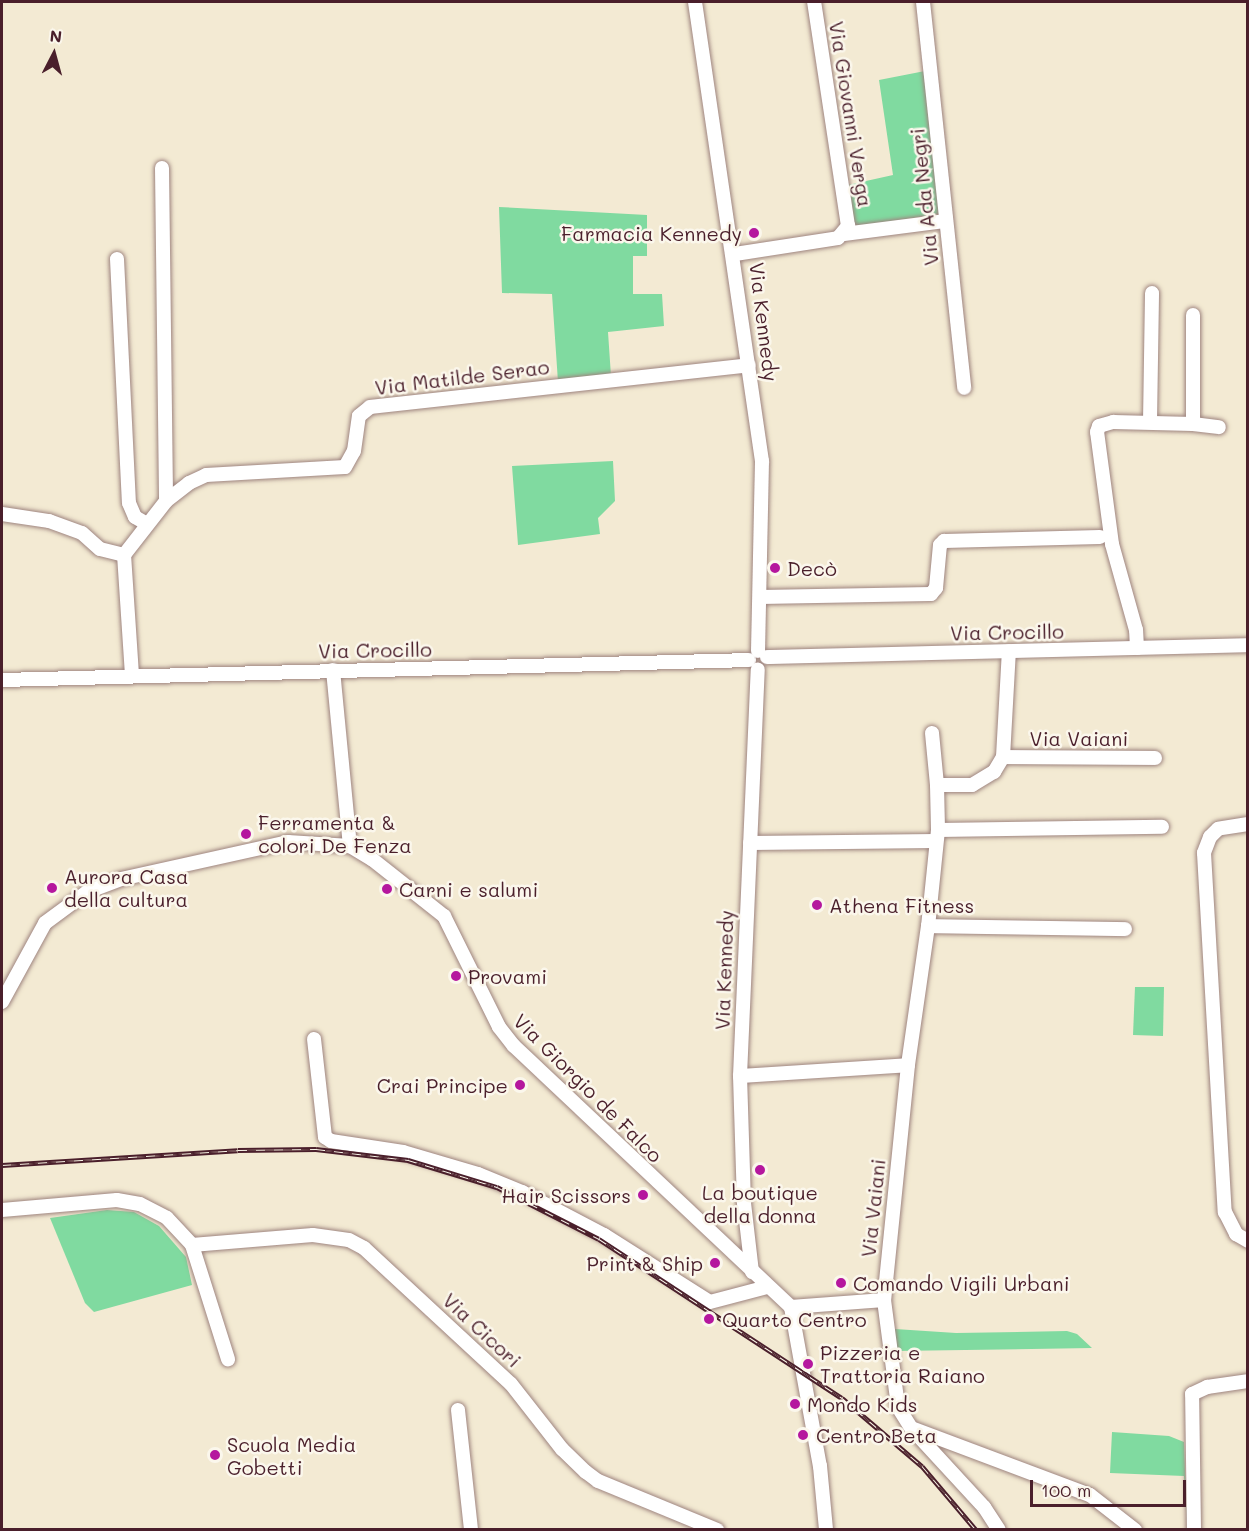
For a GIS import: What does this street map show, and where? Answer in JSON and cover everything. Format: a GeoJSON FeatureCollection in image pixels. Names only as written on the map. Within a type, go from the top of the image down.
{"type":"FeatureCollection","features":[{"type":"Feature","properties":{"kind":"street","name":"Via Kennedy"},"geometry":{"type":"LineString","coordinates":[[695,2],[735,254],[762,461],[758,659],[740,1076],[744,1203],[752,1272]]}},
{"type":"Feature","properties":{"kind":"street","name":"Via Giovanni Verga"},"geometry":{"type":"LineString","coordinates":[[814,2],[848,226],[845,233]]}},
{"type":"Feature","properties":{"kind":"street","name":"Via Ada Negri"},"geometry":{"type":"LineString","coordinates":[[923,2],[964,388]]}},
{"type":"Feature","properties":{"kind":"street"},"geometry":{"type":"LineString","coordinates":[[162,168],[165,501]]}},
{"type":"Feature","properties":{"kind":"street"},"geometry":{"type":"LineString","coordinates":[[735,254],[845,233],[946,221]]}},
{"type":"Feature","properties":{"kind":"street"},"geometry":{"type":"LineString","coordinates":[[117,259],[129,503],[135,517],[147,524]]}},
{"type":"Feature","properties":{"kind":"street"},"geometry":{"type":"LineString","coordinates":[[1150,422],[1152,293]]}},
{"type":"Feature","properties":{"kind":"street"},"geometry":{"type":"LineString","coordinates":[[1193,315],[1193,424]]}},
{"type":"Feature","properties":{"kind":"street","name":"Via Matilde Serao"},"geometry":{"type":"LineString","coordinates":[[124,555],[139,540],[147,524],[165,501],[206,475],[345,467],[354,451],[359,416],[370,407],[749,365]]}},
{"type":"Feature","properties":{"kind":"street"},"geometry":{"type":"LineString","coordinates":[[1137,648],[1136,630],[1112,544],[1097,432],[1099,426],[1113,422],[1150,422],[1219,427]]}},
{"type":"Feature","properties":{"kind":"street"},"geometry":{"type":"LineString","coordinates":[[2,514],[49,521],[82,533],[100,549],[124,555],[132,675]]}},
{"type":"Feature","properties":{"kind":"street"},"geometry":{"type":"LineString","coordinates":[[760,597],[931,594],[936,588],[940,545],[944,541],[1100,537]]}},
{"type":"Feature","properties":{"kind":"street","name":"Via Crocillo"},"geometry":{"type":"LineString","coordinates":[[2,680],[1248,645]]}},
{"type":"Feature","properties":{"kind":"street","name":"Via Vaiani"},"geometry":{"type":"LineString","coordinates":[[937,785],[977,784],[994,772],[1003,757],[1009,651]]}},
{"type":"Feature","properties":{"kind":"street"},"geometry":{"type":"LineString","coordinates":[[333,670],[350,846]]}},
{"type":"Feature","properties":{"kind":"street","name":"Via Vaiani"},"geometry":{"type":"LineString","coordinates":[[932,733],[937,785],[937,835],[928,926],[908,1065],[884,1300],[894,1393],[912,1429],[984,1507],[999,1530]]}},
{"type":"Feature","properties":{"kind":"street","name":"Via Vaiani"},"geometry":{"type":"LineString","coordinates":[[1003,757],[1155,758]]}},
{"type":"Feature","properties":{"kind":"street"},"geometry":{"type":"LineString","coordinates":[[1248,824],[1218,830],[1210,837],[1204,853],[1226,1212],[1236,1234],[1248,1240]]}},
{"type":"Feature","properties":{"kind":"street"},"geometry":{"type":"LineString","coordinates":[[750,843],[1162,827]]}},
{"type":"Feature","properties":{"kind":"street","name":"Via Giorgio de Falco"},"geometry":{"type":"LineString","coordinates":[[2,1002],[45,923],[87,892],[122,879],[269,845],[311,840],[350,846],[400,879],[444,916],[499,1028],[514,1046],[767,1287],[791,1307]]}},
{"type":"Feature","properties":{"kind":"street"},"geometry":{"type":"LineString","coordinates":[[928,926],[1125,929]]}},
{"type":"Feature","properties":{"kind":"street","name":"Via Giorgio de Falco"},"geometry":{"type":"LineString","coordinates":[[2,988],[13,979]]}},
{"type":"Feature","properties":{"kind":"street"},"geometry":{"type":"LineString","coordinates":[[314,1039],[325,1137],[331,1141],[403,1152],[515,1189],[572,1216],[710,1302],[767,1287]]}},
{"type":"Feature","properties":{"kind":"street"},"geometry":{"type":"LineString","coordinates":[[740,1076],[908,1065]]}},
{"type":"Feature","properties":{"kind":"street"},"geometry":{"type":"LineString","coordinates":[[2,1210],[97,1200],[124,1201],[140,1204],[167,1218],[192,1245],[228,1359]]}},
{"type":"Feature","properties":{"kind":"street","name":"Via Cicori"},"geometry":{"type":"LineString","coordinates":[[192,1245],[313,1235],[349,1240],[364,1248],[511,1384],[562,1449],[586,1472],[598,1481],[717,1530]]}},
{"type":"Feature","properties":{"kind":"street"},"geometry":{"type":"LineString","coordinates":[[826,1530],[820,1466],[791,1307],[884,1300]]}},
{"type":"Feature","properties":{"kind":"street"},"geometry":{"type":"LineString","coordinates":[[1194,1530],[1192,1394],[1207,1387],[1248,1381]]}},
{"type":"Feature","properties":{"kind":"street"},"geometry":{"type":"LineString","coordinates":[[458,1410],[471,1530]]}},
{"type":"Feature","properties":{"kind":"street"},"geometry":{"type":"LineString","coordinates":[[912,1429],[1090,1495],[1136,1530]]}},
{"type":"Feature","properties":{"kind":"green space"},"geometry":{"type":"Polygon","coordinates":[[[925,71],[939,214],[855,227],[848,185],[893,175],[879,80],[925,71]]]}},
{"type":"Feature","properties":{"kind":"green space"},"geometry":{"type":"Polygon","coordinates":[[[499,207],[647,215],[647,256],[633,256],[633,294],[662,294],[664,326],[608,332],[611,376],[558,382],[552,294],[502,293],[499,207]]]}},
{"type":"Feature","properties":{"kind":"green space"},"geometry":{"type":"Polygon","coordinates":[[[613,461],[615,501],[598,518],[600,534],[518,545],[512,466],[613,461]]]}},
{"type":"Feature","properties":{"kind":"green space"},"geometry":{"type":"Polygon","coordinates":[[[1135,987],[1164,987],[1163,1036],[1133,1035],[1135,987]]]}},
{"type":"Feature","properties":{"kind":"green space"},"geometry":{"type":"Polygon","coordinates":[[[107,1210],[134,1212],[159,1226],[186,1257],[192,1285],[94,1312],[85,1303],[50,1218],[107,1210]]]}},
{"type":"Feature","properties":{"kind":"green space"},"geometry":{"type":"Polygon","coordinates":[[[895,1329],[956,1333],[1067,1331],[1077,1334],[1092,1348],[895,1351],[895,1329]]]}},
{"type":"Feature","properties":{"kind":"green space"},"geometry":{"type":"Polygon","coordinates":[[[1112,1432],[1169,1436],[1184,1442],[1187,1529],[1184,1476],[1110,1473],[1112,1432]]]}},
{"type":"Feature","properties":{"kind":"railway"},"geometry":{"type":"LineString","coordinates":[[2,1165],[238,1150],[316,1149],[408,1160],[497,1187],[599,1239],[842,1398],[922,1466],[976,1530]]}},
{"type":"Feature","properties":{"kind":"place","name":"Farmacia Kennedy"},"geometry":{"type":"Point","coordinates":[754,233]}},
{"type":"Feature","properties":{"kind":"place","name":"Decò"},"geometry":{"type":"Point","coordinates":[775,568]}},
{"type":"Feature","properties":{"kind":"place","name":"Ferramenta & colori De Fenza"},"geometry":{"type":"Point","coordinates":[246,834]}},
{"type":"Feature","properties":{"kind":"place","name":"Aurora Casa della cultura"},"geometry":{"type":"Point","coordinates":[52,888]}},
{"type":"Feature","properties":{"kind":"place","name":"Carni e salumi"},"geometry":{"type":"Point","coordinates":[387,889]}},
{"type":"Feature","properties":{"kind":"place","name":"Athena Fitness"},"geometry":{"type":"Point","coordinates":[817,905]}},
{"type":"Feature","properties":{"kind":"place","name":"Provami"},"geometry":{"type":"Point","coordinates":[456,976]}},
{"type":"Feature","properties":{"kind":"place","name":"Crai Principe"},"geometry":{"type":"Point","coordinates":[520,1085]}},
{"type":"Feature","properties":{"kind":"place","name":"La boutique della donna"},"geometry":{"type":"Point","coordinates":[760,1170]}},
{"type":"Feature","properties":{"kind":"place","name":"Hair Scissors"},"geometry":{"type":"Point","coordinates":[643,1195]}},
{"type":"Feature","properties":{"kind":"place","name":"Print & Ship"},"geometry":{"type":"Point","coordinates":[715,1263]}},
{"type":"Feature","properties":{"kind":"place","name":"Comando Vigili Urbani"},"geometry":{"type":"Point","coordinates":[841,1283]}},
{"type":"Feature","properties":{"kind":"place","name":"Quarto Centro"},"geometry":{"type":"Point","coordinates":[709,1319]}},
{"type":"Feature","properties":{"kind":"place","name":"Pizzeria e Trattoria Raiano"},"geometry":{"type":"Point","coordinates":[808,1364]}},
{"type":"Feature","properties":{"kind":"place","name":"Mondo Kids"},"geometry":{"type":"Point","coordinates":[795,1404]}},
{"type":"Feature","properties":{"kind":"place","name":"Centro Beta"},"geometry":{"type":"Point","coordinates":[803,1435]}},
{"type":"Feature","properties":{"kind":"place","name":"Scuola Media Gobetti"},"geometry":{"type":"Point","coordinates":[215,1455]}}]}
